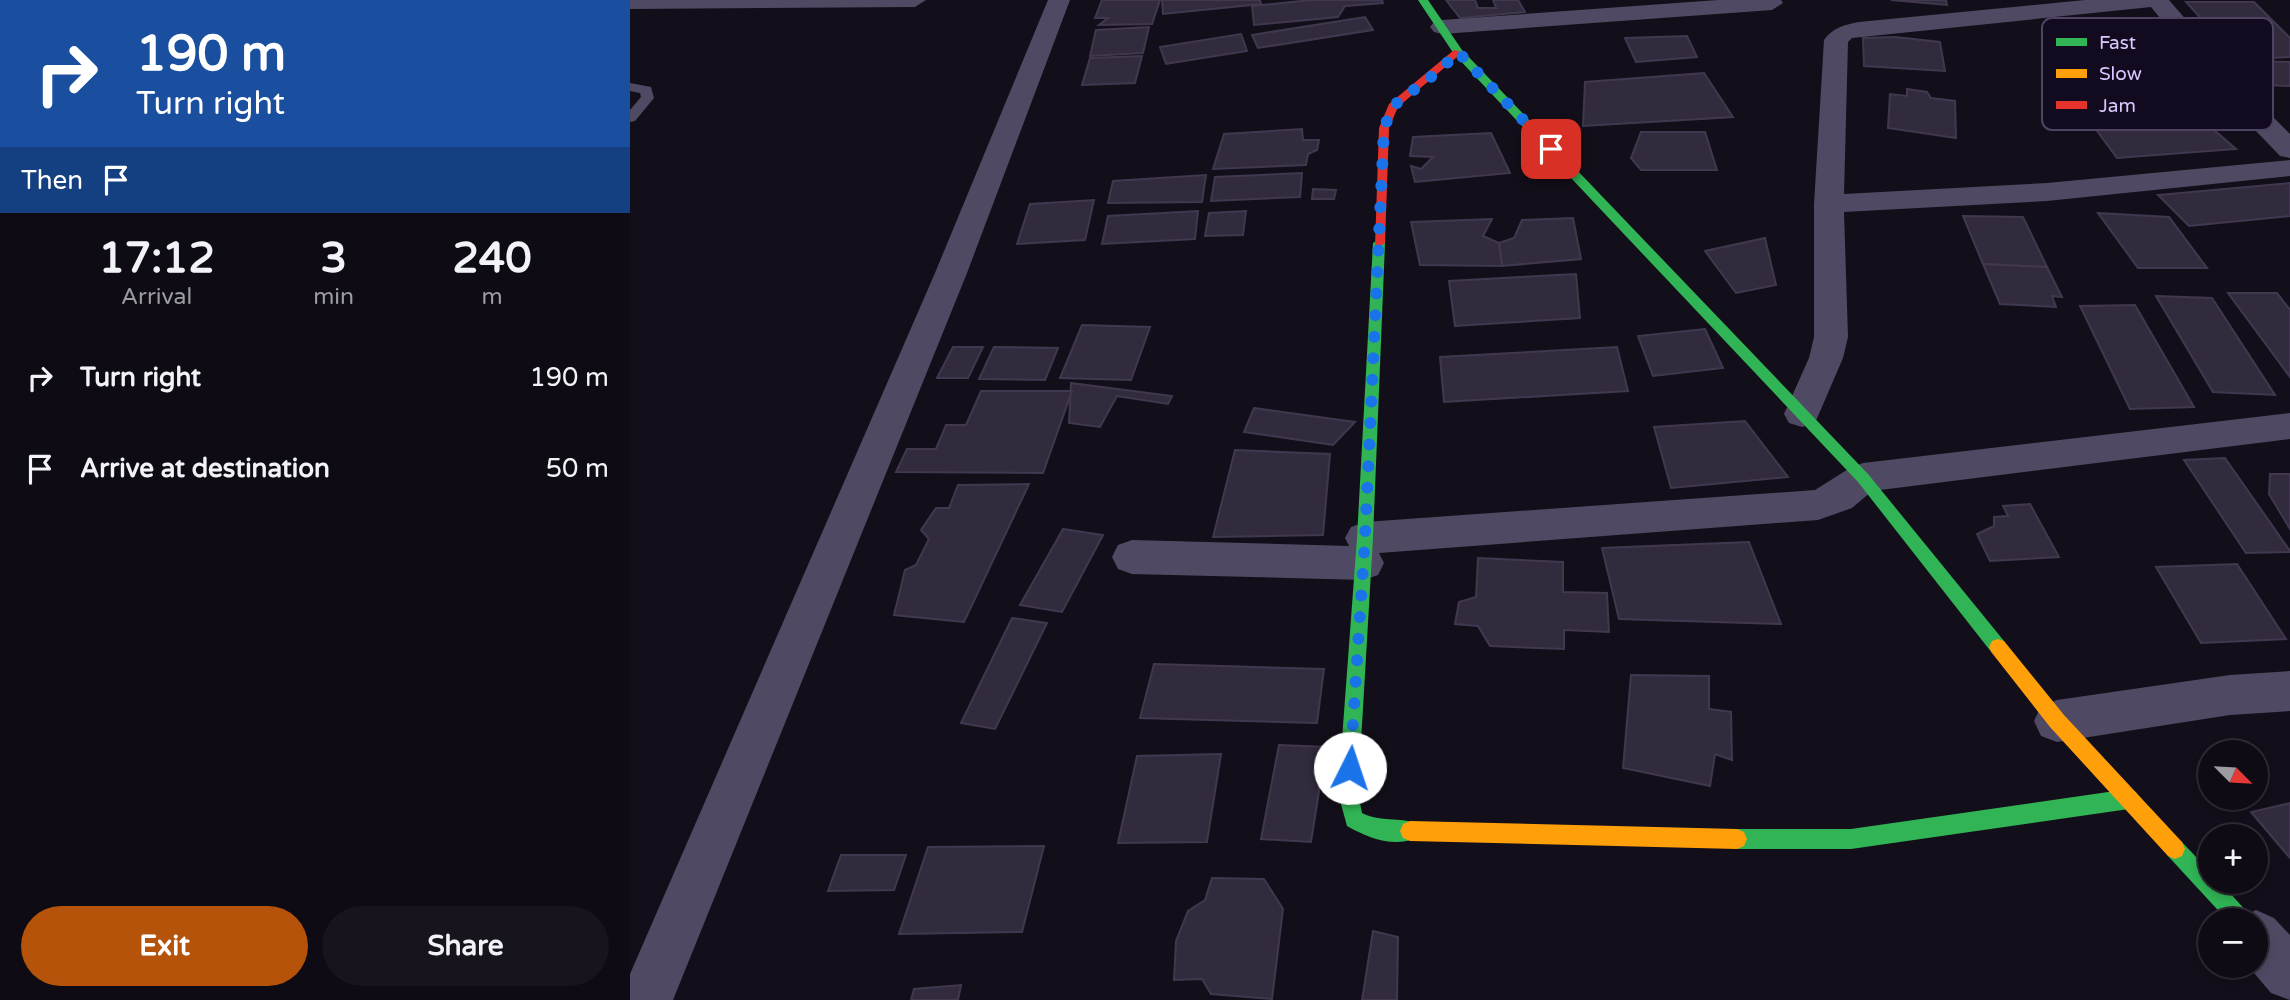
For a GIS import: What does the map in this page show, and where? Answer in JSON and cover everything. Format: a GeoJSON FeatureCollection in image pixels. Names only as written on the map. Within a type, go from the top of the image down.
{"type":"FeatureCollection","features":[{"type":"Feature","properties":{"kind":"street"},"geometry":{"type":"LineString","coordinates":[[630,2],[915,0]]}},
{"type":"Feature","properties":{"kind":"street"},"geometry":{"type":"LineString","coordinates":[[646,1000],[951,273],[1059,0]]}},
{"type":"Feature","properties":{"kind":"street"},"geometry":{"type":"LineString","coordinates":[[1423,0],[1458,52],[1863,478],[2057,721],[2230,908]]}},
{"type":"Feature","properties":{"kind":"street"},"geometry":{"type":"LineString","coordinates":[[1802,414],[1826,358],[1831,337],[1829,204],[1836,40],[1844,33],[2157,0],[2172,18]]}},
{"type":"Feature","properties":{"kind":"street"},"geometry":{"type":"LineString","coordinates":[[1442,27],[1619,6],[1772,3]]}},
{"type":"Feature","properties":{"kind":"street"},"geometry":{"type":"LineString","coordinates":[[1458,52],[1441,69],[1393,106],[1384,128],[1364,550],[1348,793],[1354,819],[1374,830],[1819,841],[1851,839],[2129,799]]}},
{"type":"Feature","properties":{"kind":"street"},"geometry":{"type":"LineString","coordinates":[[2270,130],[2290,150]]}},
{"type":"Feature","properties":{"kind":"street"},"geometry":{"type":"LineString","coordinates":[[1829,204],[2047,192],[2290,168]]}},
{"type":"Feature","properties":{"kind":"street"},"geometry":{"type":"LineString","coordinates":[[1132,557],[1364,550],[1818,505],[1838,497],[1863,478],[2290,426]]}},
{"type":"Feature","properties":{"kind":"street"},"geometry":{"type":"LineString","coordinates":[[2057,721],[2230,695],[2290,691]]}},
{"type":"Feature","properties":{"kind":"street"},"geometry":{"type":"LineString","coordinates":[[2268,949],[2290,974]]}},
{"type":"Feature","properties":{"kind":"lane"},"geometry":{"type":"LineString","coordinates":[[630,87],[646,90],[648,98],[630,118]]}},
{"type":"Feature","properties":{"kind":"building"},"geometry":{"type":"Polygon","coordinates":[[[1102,0],[1160,0],[1152,24],[1099,25],[1108,18],[1095,18],[1102,0]]]}},
{"type":"Feature","properties":{"kind":"building"},"geometry":{"type":"Polygon","coordinates":[[[1162,0],[1260,0],[1261,4],[1163,14],[1162,0]]]}},
{"type":"Feature","properties":{"kind":"building"},"geometry":{"type":"Polygon","coordinates":[[[1311,0],[1382,0],[1383,3],[1345,6],[1338,17],[1254,25],[1252,6],[1311,0]]]}},
{"type":"Feature","properties":{"kind":"building"},"geometry":{"type":"Polygon","coordinates":[[[1446,0],[1475,0],[1478,8],[1496,8],[1493,0],[1518,0],[1525,12],[1460,18],[1446,0]]]}},
{"type":"Feature","properties":{"kind":"building"},"geometry":{"type":"Polygon","coordinates":[[[1891,0],[1946,0],[1947,5],[1891,0]]]}},
{"type":"Feature","properties":{"kind":"building"},"geometry":{"type":"Polygon","coordinates":[[[2186,2],[2254,2],[2270,18],[2201,18],[2186,2]]]}},
{"type":"Feature","properties":{"kind":"building"},"geometry":{"type":"Polygon","coordinates":[[[1365,17],[1373,30],[1258,48],[1252,35],[1365,17]]]}},
{"type":"Feature","properties":{"kind":"building"},"geometry":{"type":"Polygon","coordinates":[[[2273,21],[2290,38],[2290,57],[2273,58],[2273,21]]]}},
{"type":"Feature","properties":{"kind":"building"},"geometry":{"type":"Polygon","coordinates":[[[1149,27],[1143,53],[1090,56],[1096,30],[1149,27]]]}},
{"type":"Feature","properties":{"kind":"building"},"geometry":{"type":"Polygon","coordinates":[[[1241,34],[1247,51],[1166,64],[1160,47],[1241,34]]]}},
{"type":"Feature","properties":{"kind":"building"},"geometry":{"type":"Polygon","coordinates":[[[1687,36],[1697,57],[1636,62],[1625,38],[1687,36]]]}},
{"type":"Feature","properties":{"kind":"building"},"geometry":{"type":"Polygon","coordinates":[[[1895,37],[1940,42],[1945,71],[1864,66],[1863,38],[1895,37]]]}},
{"type":"Feature","properties":{"kind":"building"},"geometry":{"type":"Polygon","coordinates":[[[1142,56],[1135,83],[1082,85],[1090,58],[1142,56]]]}},
{"type":"Feature","properties":{"kind":"building"},"geometry":{"type":"Polygon","coordinates":[[[2273,62],[2290,62],[2290,86],[2273,85],[2273,62]]]}},
{"type":"Feature","properties":{"kind":"building"},"geometry":{"type":"Polygon","coordinates":[[[1704,73],[1733,117],[1583,126],[1585,82],[1704,73]]]}},
{"type":"Feature","properties":{"kind":"building"},"geometry":{"type":"Polygon","coordinates":[[[1907,89],[1927,92],[1931,98],[1955,101],[1956,138],[1888,128],[1890,94],[1907,96],[1907,89]]]}},
{"type":"Feature","properties":{"kind":"building"},"geometry":{"type":"Polygon","coordinates":[[[1302,129],[1303,140],[1319,140],[1317,150],[1308,154],[1306,165],[1213,169],[1224,134],[1302,129]]]}},
{"type":"Feature","properties":{"kind":"building"},"geometry":{"type":"Polygon","coordinates":[[[2096,130],[2214,130],[2236,149],[2117,158],[2096,130]]]}},
{"type":"Feature","properties":{"kind":"building"},"geometry":{"type":"Polygon","coordinates":[[[1641,132],[1705,132],[1717,170],[1641,170],[1631,158],[1641,132]]]}},
{"type":"Feature","properties":{"kind":"building"},"geometry":{"type":"Polygon","coordinates":[[[1491,133],[1510,173],[1415,182],[1411,166],[1421,169],[1433,157],[1410,156],[1413,137],[1491,133]]]}},
{"type":"Feature","properties":{"kind":"building"},"geometry":{"type":"Polygon","coordinates":[[[1302,173],[1300,197],[1211,201],[1215,177],[1302,173]]]}},
{"type":"Feature","properties":{"kind":"building"},"geometry":{"type":"Polygon","coordinates":[[[1206,175],[1202,202],[1108,203],[1113,181],[1206,175]]]}},
{"type":"Feature","properties":{"kind":"building"},"geometry":{"type":"Polygon","coordinates":[[[2290,183],[2290,216],[2189,226],[2158,195],[2290,183]]]}},
{"type":"Feature","properties":{"kind":"building"},"geometry":{"type":"Polygon","coordinates":[[[1313,189],[1336,190],[1334,199],[1312,199],[1313,189]]]}},
{"type":"Feature","properties":{"kind":"building"},"geometry":{"type":"Polygon","coordinates":[[[1094,200],[1085,240],[1017,244],[1030,204],[1094,200]]]}},
{"type":"Feature","properties":{"kind":"building"},"geometry":{"type":"Polygon","coordinates":[[[1198,211],[1195,239],[1102,244],[1108,216],[1198,211]]]}},
{"type":"Feature","properties":{"kind":"building"},"geometry":{"type":"Polygon","coordinates":[[[1246,211],[1243,235],[1205,236],[1209,213],[1246,211]]]}},
{"type":"Feature","properties":{"kind":"building"},"geometry":{"type":"Polygon","coordinates":[[[2098,213],[2169,217],[2207,268],[2138,268],[2098,213]]]}},
{"type":"Feature","properties":{"kind":"building"},"geometry":{"type":"Polygon","coordinates":[[[1963,216],[2023,217],[2047,267],[1983,264],[1963,216]]]}},
{"type":"Feature","properties":{"kind":"building"},"geometry":{"type":"Polygon","coordinates":[[[1573,218],[1581,259],[1502,266],[1499,243],[1514,238],[1522,220],[1573,218]]]}},
{"type":"Feature","properties":{"kind":"building"},"geometry":{"type":"Polygon","coordinates":[[[1492,219],[1483,236],[1499,243],[1502,266],[1420,265],[1411,222],[1492,219]]]}},
{"type":"Feature","properties":{"kind":"building"},"geometry":{"type":"Polygon","coordinates":[[[1765,238],[1776,285],[1736,293],[1705,251],[1765,238]]]}},
{"type":"Feature","properties":{"kind":"building"},"geometry":{"type":"Polygon","coordinates":[[[1983,264],[2047,267],[2062,297],[2052,296],[2056,307],[2000,304],[1983,264]]]}},
{"type":"Feature","properties":{"kind":"building"},"geometry":{"type":"Polygon","coordinates":[[[1576,274],[1580,318],[1455,326],[1449,281],[1576,274]]]}},
{"type":"Feature","properties":{"kind":"building"},"geometry":{"type":"Polygon","coordinates":[[[2228,293],[2277,293],[2290,310],[2290,377],[2228,293]]]}},
{"type":"Feature","properties":{"kind":"building"},"geometry":{"type":"Polygon","coordinates":[[[2156,296],[2212,298],[2275,395],[2213,392],[2156,296]]]}},
{"type":"Feature","properties":{"kind":"building"},"geometry":{"type":"Polygon","coordinates":[[[2135,305],[2194,407],[2130,409],[2080,306],[2135,305]]]}},
{"type":"Feature","properties":{"kind":"building"},"geometry":{"type":"Polygon","coordinates":[[[1082,325],[1150,327],[1131,380],[1060,378],[1082,325]]]}},
{"type":"Feature","properties":{"kind":"building"},"geometry":{"type":"Polygon","coordinates":[[[1705,329],[1723,368],[1653,376],[1638,336],[1705,329]]]}},
{"type":"Feature","properties":{"kind":"building"},"geometry":{"type":"Polygon","coordinates":[[[953,347],[983,347],[968,378],[937,378],[953,347]]]}},
{"type":"Feature","properties":{"kind":"building"},"geometry":{"type":"Polygon","coordinates":[[[994,347],[1058,348],[1045,380],[979,379],[994,347]]]}},
{"type":"Feature","properties":{"kind":"building"},"geometry":{"type":"Polygon","coordinates":[[[1617,347],[1628,391],[1444,402],[1440,357],[1617,347]]]}},
{"type":"Feature","properties":{"kind":"building"},"geometry":{"type":"Polygon","coordinates":[[[1071,383],[1172,396],[1168,404],[1117,396],[1100,427],[1069,423],[1071,383]]]}},
{"type":"Feature","properties":{"kind":"building"},"geometry":{"type":"Polygon","coordinates":[[[981,391],[1072,391],[1043,473],[896,472],[907,449],[936,449],[946,425],[966,425],[981,391]]]}},
{"type":"Feature","properties":{"kind":"building"},"geometry":{"type":"Polygon","coordinates":[[[1254,408],[1355,422],[1333,445],[1244,432],[1254,408]]]}},
{"type":"Feature","properties":{"kind":"building"},"geometry":{"type":"Polygon","coordinates":[[[1745,421],[1788,477],[1671,488],[1654,427],[1745,421]]]}},
{"type":"Feature","properties":{"kind":"building"},"geometry":{"type":"Polygon","coordinates":[[[1235,450],[1330,454],[1323,535],[1213,537],[1235,450]]]}},
{"type":"Feature","properties":{"kind":"building"},"geometry":{"type":"Polygon","coordinates":[[[2225,458],[2290,552],[2246,553],[2184,460],[2225,458]]]}},
{"type":"Feature","properties":{"kind":"building"},"geometry":{"type":"Polygon","coordinates":[[[2270,474],[2290,474],[2290,529],[2269,494],[2270,474]]]}},
{"type":"Feature","properties":{"kind":"building"},"geometry":{"type":"Polygon","coordinates":[[[1029,484],[964,622],[894,615],[905,570],[916,565],[929,539],[921,530],[936,508],[949,508],[958,485],[1029,484]]]}},
{"type":"Feature","properties":{"kind":"building"},"geometry":{"type":"Polygon","coordinates":[[[2030,504],[2059,557],[1990,561],[1977,534],[1994,526],[1994,517],[2008,516],[2003,506],[2030,504]]]}},
{"type":"Feature","properties":{"kind":"building"},"geometry":{"type":"Polygon","coordinates":[[[1063,529],[1103,535],[1062,612],[1020,605],[1063,529]]]}},
{"type":"Feature","properties":{"kind":"building"},"geometry":{"type":"Polygon","coordinates":[[[1749,542],[1781,624],[1619,619],[1602,548],[1749,542]]]}},
{"type":"Feature","properties":{"kind":"building"},"geometry":{"type":"Polygon","coordinates":[[[1478,558],[1563,562],[1563,592],[1607,593],[1609,632],[1564,630],[1564,649],[1490,646],[1478,626],[1455,624],[1459,602],[1476,597],[1478,558]]]}},
{"type":"Feature","properties":{"kind":"building"},"geometry":{"type":"Polygon","coordinates":[[[2237,564],[2286,639],[2201,643],[2156,567],[2237,564]]]}},
{"type":"Feature","properties":{"kind":"building"},"geometry":{"type":"Polygon","coordinates":[[[1012,618],[1047,623],[995,729],[961,723],[1012,618]]]}},
{"type":"Feature","properties":{"kind":"building"},"geometry":{"type":"Polygon","coordinates":[[[1154,664],[1324,669],[1317,723],[1140,718],[1154,664]]]}},
{"type":"Feature","properties":{"kind":"building"},"geometry":{"type":"Polygon","coordinates":[[[1631,675],[1709,676],[1709,709],[1731,712],[1732,760],[1715,754],[1710,786],[1623,768],[1631,675]]]}},
{"type":"Feature","properties":{"kind":"building"},"geometry":{"type":"Polygon","coordinates":[[[1279,745],[1326,747],[1311,842],[1261,839],[1279,745]]]}},
{"type":"Feature","properties":{"kind":"building"},"geometry":{"type":"Polygon","coordinates":[[[1221,754],[1207,842],[1118,843],[1137,756],[1221,754]]]}},
{"type":"Feature","properties":{"kind":"building"},"geometry":{"type":"Polygon","coordinates":[[[2290,803],[2290,858],[2268,832],[2268,824],[2261,824],[2251,812],[2290,803]]]}},
{"type":"Feature","properties":{"kind":"building"},"geometry":{"type":"Polygon","coordinates":[[[1044,846],[1022,932],[899,934],[928,847],[1044,846]]]}},
{"type":"Feature","properties":{"kind":"building"},"geometry":{"type":"Polygon","coordinates":[[[841,855],[906,855],[894,890],[828,891],[841,855]]]}},
{"type":"Feature","properties":{"kind":"building"},"geometry":{"type":"Polygon","coordinates":[[[1212,878],[1264,879],[1283,909],[1272,999],[1211,994],[1202,979],[1174,980],[1176,941],[1188,911],[1205,900],[1212,878]]]}},
{"type":"Feature","properties":{"kind":"building"},"geometry":{"type":"Polygon","coordinates":[[[1373,931],[1398,937],[1397,1000],[1362,1000],[1373,931]]]}},
{"type":"Feature","properties":{"kind":"building"},"geometry":{"type":"Polygon","coordinates":[[[961,985],[958,1000],[911,1000],[914,989],[961,985]]]}},
{"type":"Feature","properties":{"kind":"traffic: fast"},"geometry":{"type":"LineString","coordinates":[[1423,0],[1458,52],[1863,478],[1998,647]]}},
{"type":"Feature","properties":{"kind":"traffic: fast"},"geometry":{"type":"LineString","coordinates":[[1379,243],[1365,538],[1348,793],[1354,819],[1374,830],[1410,831]]}},
{"type":"Feature","properties":{"kind":"traffic: fast"},"geometry":{"type":"LineString","coordinates":[[1737,839],[1851,839],[2129,799]]}},
{"type":"Feature","properties":{"kind":"traffic: fast"},"geometry":{"type":"LineString","coordinates":[[2175,849],[2230,908]]}},
{"type":"Feature","properties":{"kind":"traffic: slow"},"geometry":{"type":"LineString","coordinates":[[1998,647],[2057,721],[2175,849]]}},
{"type":"Feature","properties":{"kind":"traffic: slow"},"geometry":{"type":"LineString","coordinates":[[1410,831],[1737,839]]}},
{"type":"Feature","properties":{"kind":"traffic: jam"},"geometry":{"type":"LineString","coordinates":[[1379,243],[1384,128],[1393,106],[1458,52]]}},
{"type":"Feature","properties":{"kind":"route"},"geometry":{"type":"LineString","coordinates":[[1350,768],[1365,538],[1384,128],[1393,106],[1441,69],[1458,52],[1551,149]]}}]}
